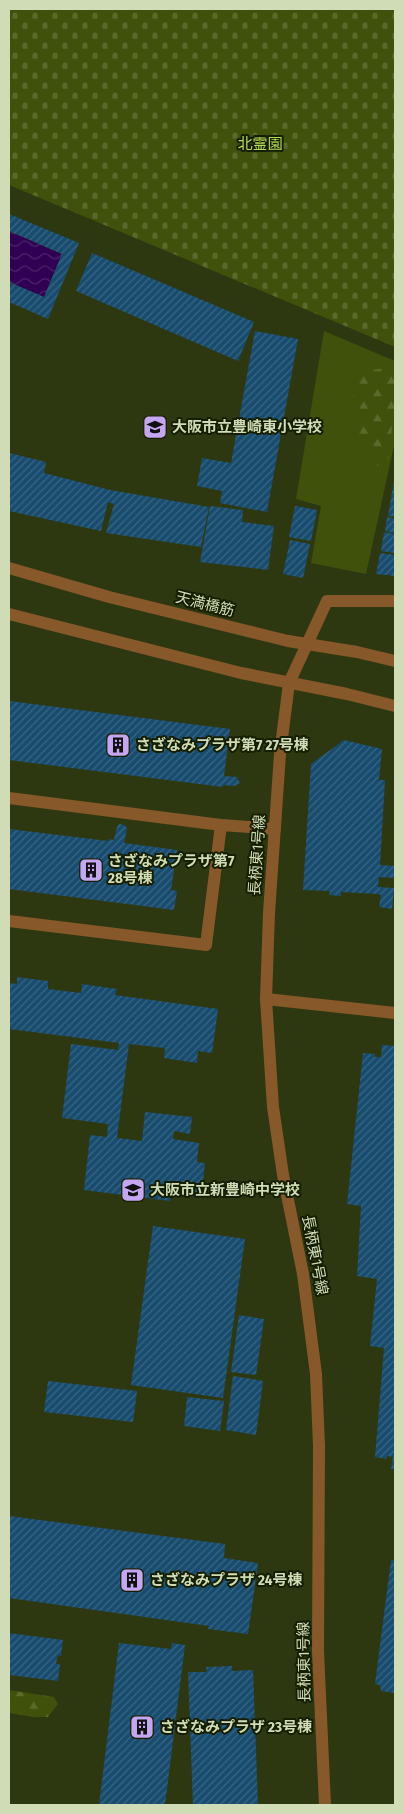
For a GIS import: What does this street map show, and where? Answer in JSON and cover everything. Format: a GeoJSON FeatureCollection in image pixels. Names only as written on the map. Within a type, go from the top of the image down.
{"type":"FeatureCollection","features":[{"type":"Feature","properties":{"kind":"street","name":"天満橋筋"},"geometry":{"type":"LineString","coordinates":[[9,568],[108,597],[288,641],[357,652],[395,661]]}},
{"type":"Feature","properties":{"kind":"street","name":"長柄東1号線"},"geometry":{"type":"LineString","coordinates":[[325,1805],[318,1651],[319,1446],[316,1374],[303,1274],[283,1175],[273,1108],[266,999],[269,913],[282,726],[289,683],[327,601],[395,601]]}},
{"type":"Feature","properties":{"kind":"street"},"geometry":{"type":"LineString","coordinates":[[9,614],[97,638],[395,706]]}},
{"type":"Feature","properties":{"kind":"street"},"geometry":{"type":"LineString","coordinates":[[9,798],[221,825],[275,829]]}},
{"type":"Feature","properties":{"kind":"street"},"geometry":{"type":"LineString","coordinates":[[9,921],[206,945],[221,825]]}},
{"type":"Feature","properties":{"kind":"street"},"geometry":{"type":"LineString","coordinates":[[266,999],[395,1013]]}},
{"type":"Feature","properties":{"kind":"green space","name":"北霊園"},"geometry":{"type":"Polygon","coordinates":[[[9,9],[395,9],[395,347],[9,185],[9,9]]]}},
{"type":"Feature","properties":{"kind":"green space"},"geometry":{"type":"Polygon","coordinates":[[[324,331],[395,361],[395,441],[366,574],[311,563],[321,506],[296,499],[324,331]]]}},
{"type":"Feature","properties":{"kind":"green space"},"geometry":{"type":"Polygon","coordinates":[[[384,368],[394,373],[395,401],[388,461],[383,468],[374,463],[362,445],[354,413],[354,382],[367,371],[384,368]]]}},
{"type":"Feature","properties":{"kind":"green space"},"geometry":{"type":"Polygon","coordinates":[[[9,1690],[54,1697],[58,1704],[48,1717],[33,1717],[9,1713],[9,1690]]]}},
{"type":"Feature","properties":{"kind":"water"},"geometry":{"type":"Polygon","coordinates":[[[9,231],[62,254],[44,297],[9,282],[9,231]]]}},
{"type":"Feature","properties":{"kind":"building"},"geometry":{"type":"Polygon","coordinates":[[[9,214],[79,243],[48,319],[9,302],[9,282],[44,297],[62,254],[9,231],[9,214]]]}},
{"type":"Feature","properties":{"kind":"building"},"geometry":{"type":"Polygon","coordinates":[[[92,253],[254,322],[238,361],[76,291],[92,253]]]}},
{"type":"Feature","properties":{"kind":"building"},"geometry":{"type":"Polygon","coordinates":[[[255,331],[298,339],[267,512],[220,503],[222,491],[197,486],[202,458],[231,463],[255,331]]]}},
{"type":"Feature","properties":{"kind":"building"},"geometry":{"type":"Polygon","coordinates":[[[9,453],[46,462],[44,473],[110,490],[209,507],[201,547],[106,533],[114,504],[108,502],[101,531],[9,511],[9,453]]]}},
{"type":"Feature","properties":{"kind":"building"},"geometry":{"type":"Polygon","coordinates":[[[395,481],[395,517],[388,516],[395,481]]]}},
{"type":"Feature","properties":{"kind":"building"},"geometry":{"type":"Polygon","coordinates":[[[210,506],[243,510],[242,522],[274,526],[268,570],[200,562],[210,506]]]}},
{"type":"Feature","properties":{"kind":"building"},"geometry":{"type":"Polygon","coordinates":[[[295,506],[317,510],[311,541],[289,537],[295,506]]]}},
{"type":"Feature","properties":{"kind":"building"},"geometry":{"type":"Polygon","coordinates":[[[387,517],[395,519],[395,533],[385,531],[387,517]]]}},
{"type":"Feature","properties":{"kind":"building"},"geometry":{"type":"Polygon","coordinates":[[[384,532],[395,534],[395,553],[381,551],[384,532]]]}},
{"type":"Feature","properties":{"kind":"building"},"geometry":{"type":"Polygon","coordinates":[[[290,540],[310,544],[303,578],[283,574],[290,540]]]}},
{"type":"Feature","properties":{"kind":"building"},"geometry":{"type":"Polygon","coordinates":[[[380,553],[395,555],[395,576],[376,574],[380,553]]]}},
{"type":"Feature","properties":{"kind":"building","name":"さざなみプラザ第7 27号棟"},"geometry":{"type":"Polygon","coordinates":[[[9,701],[230,729],[224,776],[237,777],[240,783],[235,786],[223,785],[223,787],[9,760],[9,701]]]}},
{"type":"Feature","properties":{"kind":"building"},"geometry":{"type":"Polygon","coordinates":[[[344,740],[382,749],[379,780],[385,780],[380,865],[395,866],[395,878],[379,877],[378,887],[394,888],[392,909],[379,907],[381,895],[378,894],[341,892],[341,896],[329,895],[330,891],[303,890],[311,764],[344,740]]]}},
{"type":"Feature","properties":{"kind":"building","name":"さざなみプラザ第7 28号棟"},"geometry":{"type":"Polygon","coordinates":[[[119,824],[127,828],[124,843],[177,850],[171,890],[177,891],[174,910],[9,889],[9,829],[108,841],[109,839],[114,840],[119,824]]]}},
{"type":"Feature","properties":{"kind":"building"},"geometry":{"type":"Polygon","coordinates":[[[17,977],[48,981],[48,989],[81,993],[82,984],[117,989],[115,995],[218,1009],[212,1053],[198,1051],[197,1063],[164,1058],[165,1048],[129,1044],[117,1138],[142,1141],[145,1112],[192,1117],[190,1134],[174,1131],[173,1139],[199,1143],[197,1162],[205,1163],[201,1198],[171,1193],[170,1201],[84,1190],[90,1135],[107,1137],[108,1124],[62,1118],[71,1044],[118,1050],[119,1043],[9,1029],[9,983],[17,984],[17,977]]]}},
{"type":"Feature","properties":{"kind":"building"},"geometry":{"type":"Polygon","coordinates":[[[382,1045],[395,1046],[395,1469],[391,1469],[393,1457],[387,1456],[386,1459],[375,1457],[384,1348],[370,1346],[377,1279],[357,1276],[361,1206],[347,1204],[363,1053],[375,1054],[375,1057],[381,1057],[382,1045]]]}},
{"type":"Feature","properties":{"kind":"building"},"geometry":{"type":"Polygon","coordinates":[[[153,1226],[245,1239],[223,1398],[131,1385],[153,1226]]]}},
{"type":"Feature","properties":{"kind":"building"},"geometry":{"type":"Polygon","coordinates":[[[239,1315],[264,1319],[256,1375],[231,1372],[239,1315]]]}},
{"type":"Feature","properties":{"kind":"building"},"geometry":{"type":"Polygon","coordinates":[[[233,1376],[263,1381],[256,1435],[226,1430],[233,1376]]]}},
{"type":"Feature","properties":{"kind":"building"},"geometry":{"type":"Polygon","coordinates":[[[48,1381],[137,1391],[133,1422],[44,1412],[48,1381]]]}},
{"type":"Feature","properties":{"kind":"building"},"geometry":{"type":"Polygon","coordinates":[[[187,1397],[224,1401],[220,1431],[184,1426],[187,1397]]]}},
{"type":"Feature","properties":{"kind":"building","name":"さざなみプラザ 24号棟"},"geometry":{"type":"Polygon","coordinates":[[[9,1516],[225,1544],[224,1558],[258,1563],[248,1634],[208,1629],[209,1626],[9,1598],[9,1516]]]}},
{"type":"Feature","properties":{"kind":"building"},"geometry":{"type":"Polygon","coordinates":[[[391,1560],[395,1560],[395,1693],[381,1691],[380,1685],[375,1684],[391,1560]]]}},
{"type":"Feature","properties":{"kind":"building"},"geometry":{"type":"Polygon","coordinates":[[[9,1633],[63,1640],[61,1656],[58,1655],[56,1664],[60,1664],[58,1681],[9,1675],[9,1633]]]}},
{"type":"Feature","properties":{"kind":"building","name":"さざなみプラザ 23号棟"},"geometry":{"type":"Polygon","coordinates":[[[119,1643],[171,1649],[172,1643],[185,1645],[165,1805],[99,1805],[119,1643]]]}},
{"type":"Feature","properties":{"kind":"building"},"geometry":{"type":"Polygon","coordinates":[[[232,1666],[232,1671],[253,1670],[258,1805],[193,1805],[188,1672],[207,1672],[206,1667],[232,1666]]]}},
{"type":"Feature","properties":{"kind":"place","name":"大阪市立豊崎東小学校"},"geometry":{"type":"Point","coordinates":[155,427]}},
{"type":"Feature","properties":{"kind":"place","name":"さざなみプラザ第7 27号棟"},"geometry":{"type":"Point","coordinates":[118,745]}},
{"type":"Feature","properties":{"kind":"place","name":"さざなみプラザ第7 28号棟"},"geometry":{"type":"Point","coordinates":[91,870]}},
{"type":"Feature","properties":{"kind":"place","name":"大阪市立新豊崎中学校"},"geometry":{"type":"Point","coordinates":[133,1190]}},
{"type":"Feature","properties":{"kind":"place","name":"さざなみプラザ 24号棟"},"geometry":{"type":"Point","coordinates":[132,1580]}},
{"type":"Feature","properties":{"kind":"place","name":"さざなみプラザ 23号棟"},"geometry":{"type":"Point","coordinates":[142,1727]}}]}
